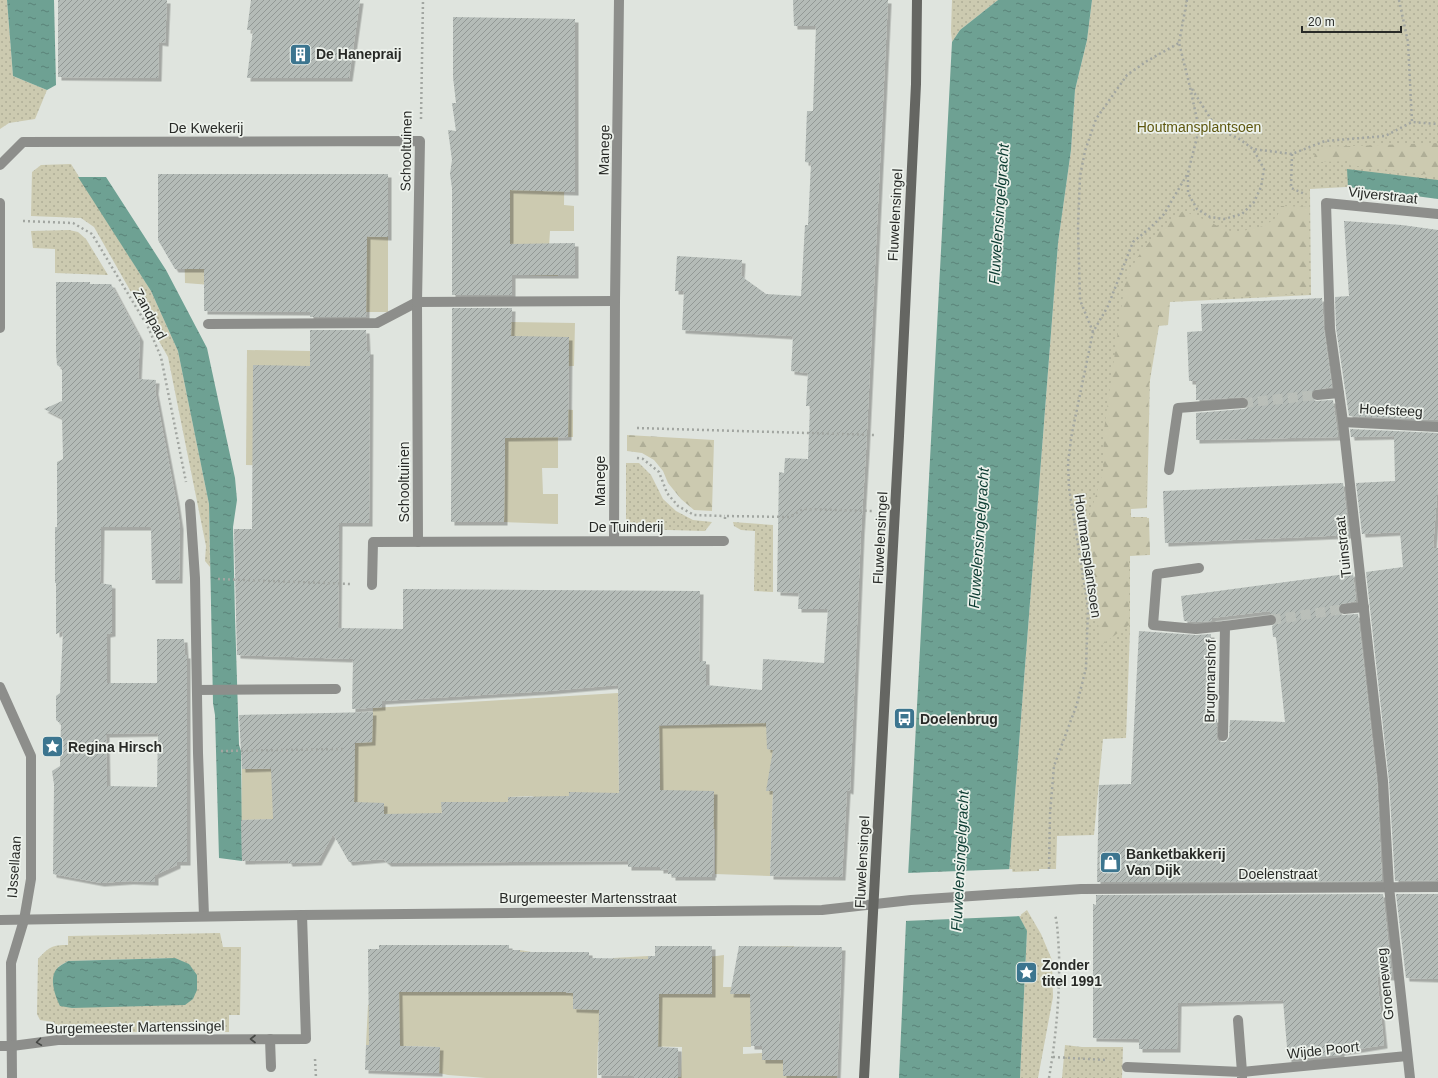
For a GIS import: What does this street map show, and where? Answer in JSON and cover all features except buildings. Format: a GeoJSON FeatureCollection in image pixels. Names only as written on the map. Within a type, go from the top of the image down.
{"type":"FeatureCollection","features":[{"type":"Feature","properties":{"kind":"main road","name":"Fluwelensingel"},"geometry":{"type":"LineString","coordinates":[[864,1078],[899,436],[916,84],[916,0]]}},
{"type":"Feature","properties":{"kind":"street","name":"Manege"},"geometry":{"type":"LineString","coordinates":[[614,541],[615,301],[620,0]]}},
{"type":"Feature","properties":{"kind":"street","name":"De Kwekerij"},"geometry":{"type":"LineString","coordinates":[[0,165],[23,142],[420,142]]}},
{"type":"Feature","properties":{"kind":"street","name":"Schooltuinen"},"geometry":{"type":"LineString","coordinates":[[418,542],[417,302],[420,142]]}},
{"type":"Feature","properties":{"kind":"street"},"geometry":{"type":"LineString","coordinates":[[0,203],[0,328]]}},
{"type":"Feature","properties":{"kind":"street","name":"Vijverstraat"},"geometry":{"type":"LineString","coordinates":[[1326,203],[1438,214]]}},
{"type":"Feature","properties":{"kind":"street","name":"Tuinstraat"},"geometry":{"type":"LineString","coordinates":[[1326,203],[1330,329],[1343,422],[1383,781],[1388,887]]}},
{"type":"Feature","properties":{"kind":"street"},"geometry":{"type":"LineString","coordinates":[[208,324],[377,323],[417,302],[615,301]]}},
{"type":"Feature","properties":{"kind":"street"},"geometry":{"type":"LineString","coordinates":[[1317,395],[1339,392]]}},
{"type":"Feature","properties":{"kind":"street"},"geometry":{"type":"LineString","coordinates":[[1169,470],[1178,408],[1243,402]]}},
{"type":"Feature","properties":{"kind":"street","name":"Hoefsteeg"},"geometry":{"type":"LineString","coordinates":[[1343,422],[1438,427]]}},
{"type":"Feature","properties":{"kind":"street"},"geometry":{"type":"LineString","coordinates":[[190,504],[195,578],[198,753],[204,916]]}},
{"type":"Feature","properties":{"kind":"street","name":"De Tuinderij"},"geometry":{"type":"LineString","coordinates":[[372,585],[373,542],[724,541]]}},
{"type":"Feature","properties":{"kind":"street","name":"Brugmanshof"},"geometry":{"type":"LineString","coordinates":[[1198,568],[1157,574],[1153,625],[1196,629],[1271,620]]}},
{"type":"Feature","properties":{"kind":"street"},"geometry":{"type":"LineString","coordinates":[[1344,609],[1364,606]]}},
{"type":"Feature","properties":{"kind":"street","name":"Brugmanshof"},"geometry":{"type":"LineString","coordinates":[[1223,736],[1225,626]]}},
{"type":"Feature","properties":{"kind":"street","name":"IJssellaan"},"geometry":{"type":"LineString","coordinates":[[0,687],[31,756],[31,879],[24,920],[11,963],[12,1078]]}},
{"type":"Feature","properties":{"kind":"street"},"geometry":{"type":"LineString","coordinates":[[197,690],[336,689]]}},
{"type":"Feature","properties":{"kind":"street","name":"Groeneweg"},"geometry":{"type":"LineString","coordinates":[[1388,887],[1410,1078]]}},
{"type":"Feature","properties":{"kind":"street","name":"Doelenstraat"},"geometry":{"type":"LineString","coordinates":[[1048,892],[1082,889],[1438,888]]}},
{"type":"Feature","properties":{"kind":"street"},"geometry":{"type":"LineString","coordinates":[[874,904],[1048,892]]}},
{"type":"Feature","properties":{"kind":"street","name":"Burgemeester Martensstraat"},"geometry":{"type":"LineString","coordinates":[[302,915],[822,910],[874,904]]}},
{"type":"Feature","properties":{"kind":"street"},"geometry":{"type":"LineString","coordinates":[[0,920],[302,915]]}},
{"type":"Feature","properties":{"kind":"street","name":"Burgemeester Martenssingel"},"geometry":{"type":"LineString","coordinates":[[0,1046],[12,1046],[58,1040],[306,1039],[302,915]]}},
{"type":"Feature","properties":{"kind":"street"},"geometry":{"type":"LineString","coordinates":[[1238,1020],[1242,1075]]}},
{"type":"Feature","properties":{"kind":"street"},"geometry":{"type":"LineString","coordinates":[[270,1040],[271,1066]]}},
{"type":"Feature","properties":{"kind":"street","name":"Wijde Poort"},"geometry":{"type":"LineString","coordinates":[[1128,1067],[1242,1075],[1407,1056]]}},
{"type":"Feature","properties":{"kind":"path","name":"Schooltuinen"},"geometry":{"type":"LineString","coordinates":[[420,142],[422,0]]}},
{"type":"Feature","properties":{"kind":"path","name":"Houtmansplantsoen"},"geometry":{"type":"LineString","coordinates":[[1049,1078],[1056,1038],[1059,975],[1058,924],[1048,892],[1050,814],[1054,766],[1077,704],[1086,668],[1088,608],[1069,488],[1068,462],[1072,433],[1093,332],[1108,306],[1133,242],[1164,214],[1188,173],[1199,129],[1179,43],[1187,0]]}},
{"type":"Feature","properties":{"kind":"path"},"geometry":{"type":"LineString","coordinates":[[1399,0],[1408,42],[1412,122],[1438,124]]}},
{"type":"Feature","properties":{"kind":"path"},"geometry":{"type":"LineString","coordinates":[[1093,332],[1080,300],[1078,228],[1080,176],[1085,151],[1096,119],[1127,76],[1147,61],[1179,43]]}},
{"type":"Feature","properties":{"kind":"path","name":"Houtmansplantsoen"},"geometry":{"type":"LineString","coordinates":[[1190,87],[1214,124],[1224,132],[1238,138],[1253,149],[1292,154],[1325,141],[1385,136],[1412,122]]}},
{"type":"Feature","properties":{"kind":"path"},"geometry":{"type":"LineString","coordinates":[[1188,173],[1188,193],[1197,209],[1210,217],[1224,219],[1242,214],[1254,202],[1261,187],[1264,169],[1253,149]]}},
{"type":"Feature","properties":{"kind":"path"},"geometry":{"type":"LineString","coordinates":[[1292,154],[1291,188],[1326,203]]}},
{"type":"Feature","properties":{"kind":"path","name":"Zandpad"},"geometry":{"type":"LineString","coordinates":[[1,221],[74,223],[92,234],[148,326],[161,357],[190,504]]}},
{"type":"Feature","properties":{"kind":"path"},"geometry":{"type":"LineString","coordinates":[[614,428],[899,436]]}},
{"type":"Feature","properties":{"kind":"path"},"geometry":{"type":"LineString","coordinates":[[614,456],[643,459],[659,472],[667,493],[678,506],[694,515],[790,516],[803,509],[895,512]]}},
{"type":"Feature","properties":{"kind":"path"},"geometry":{"type":"LineString","coordinates":[[724,541],[725,516]]}},
{"type":"Feature","properties":{"kind":"path"},"geometry":{"type":"LineString","coordinates":[[214,579],[372,585]]}},
{"type":"Feature","properties":{"kind":"path"},"geometry":{"type":"LineString","coordinates":[[216,751],[344,749]]}},
{"type":"Feature","properties":{"kind":"path"},"geometry":{"type":"LineString","coordinates":[[1053,1057],[1107,1060],[1128,1067]]}},
{"type":"Feature","properties":{"kind":"green space"},"geometry":{"type":"Polygon","coordinates":[[[0,0],[7,0],[13,76],[47,90],[35,119],[9,123],[0,129],[0,0]]]}},
{"type":"Feature","properties":{"kind":"green space"},"geometry":{"type":"Polygon","coordinates":[[[952,0],[998,0],[960,30],[952,42],[952,0]]]}},
{"type":"Feature","properties":{"kind":"green space","name":"Houtmansplantsoen"},"geometry":{"type":"Polygon","coordinates":[[[1092,0],[1438,0],[1438,198],[1346,187],[1310,189],[1311,295],[1170,302],[1168,325],[1159,326],[1150,380],[1147,508],[1131,509],[1131,517],[1147,517],[1150,555],[1130,556],[1130,631],[1126,738],[1103,739],[1094,835],[1057,836],[1056,869],[1009,872],[1058,243],[1071,150],[1075,90],[1087,40],[1092,0]]]}},
{"type":"Feature","properties":{"kind":"green space"},"geometry":{"type":"Polygon","coordinates":[[[517,18],[548,20],[565,34],[575,34],[575,48],[565,48],[565,97],[575,98],[575,118],[565,118],[564,205],[574,206],[574,231],[550,231],[549,247],[557,248],[558,276],[524,275],[525,244],[510,244],[510,216],[504,190],[516,190],[517,18]]]}},
{"type":"Feature","properties":{"kind":"green space"},"geometry":{"type":"Polygon","coordinates":[[[1438,143],[1438,176],[1349,165],[1349,161],[1313,161],[1315,154],[1325,147],[1438,143]]]}},
{"type":"Feature","properties":{"kind":"green space"},"geometry":{"type":"Polygon","coordinates":[[[71,164],[151,291],[178,351],[209,504],[210,567],[205,561],[206,546],[168,357],[94,227],[81,218],[31,216],[32,172],[41,165],[71,164]]]}},
{"type":"Feature","properties":{"kind":"green space"},"geometry":{"type":"Polygon","coordinates":[[[1281,206],[1309,207],[1309,293],[1169,301],[1167,325],[1158,325],[1149,379],[1146,508],[1131,508],[1130,518],[1149,518],[1150,554],[1129,555],[1129,625],[1100,646],[1094,566],[1088,521],[1103,472],[1104,430],[1125,282],[1137,258],[1150,241],[1164,226],[1183,211],[1225,230],[1238,232],[1264,226],[1277,217],[1281,206]]]}},
{"type":"Feature","properties":{"kind":"green space"},"geometry":{"type":"Polygon","coordinates":[[[69,230],[78,232],[86,239],[108,275],[55,273],[55,249],[33,248],[31,231],[69,230]]]}},
{"type":"Feature","properties":{"kind":"green space"},"geometry":{"type":"Polygon","coordinates":[[[184,230],[260,236],[388,237],[388,312],[366,312],[366,297],[185,283],[184,230]]]}},
{"type":"Feature","properties":{"kind":"green space"},"geometry":{"type":"Polygon","coordinates":[[[511,322],[575,323],[574,366],[541,367],[558,409],[573,410],[573,437],[568,437],[558,422],[558,468],[542,468],[543,494],[558,494],[558,524],[504,522],[505,438],[511,353],[511,322]]]}},
{"type":"Feature","properties":{"kind":"green space"},"geometry":{"type":"Polygon","coordinates":[[[247,350],[310,351],[310,409],[278,466],[246,465],[247,350]]]}},
{"type":"Feature","properties":{"kind":"green space"},"geometry":{"type":"Polygon","coordinates":[[[627,435],[714,440],[712,511],[694,510],[681,499],[668,483],[663,471],[654,460],[642,453],[627,451],[627,435]]]}},
{"type":"Feature","properties":{"kind":"green space"},"geometry":{"type":"Polygon","coordinates":[[[626,463],[639,463],[651,475],[663,499],[676,511],[693,520],[712,522],[705,531],[632,529],[626,523],[626,463]]]}},
{"type":"Feature","properties":{"kind":"green space"},"geometry":{"type":"Polygon","coordinates":[[[733,522],[773,525],[773,592],[754,591],[755,531],[741,530],[734,526],[733,522]]]}},
{"type":"Feature","properties":{"kind":"green space"},"geometry":{"type":"Polygon","coordinates":[[[618,693],[619,797],[569,814],[532,796],[508,797],[508,807],[461,802],[442,802],[442,814],[384,814],[384,803],[370,803],[364,818],[241,820],[242,769],[273,769],[352,743],[371,742],[373,708],[618,693]]]}},
{"type":"Feature","properties":{"kind":"green space"},"geometry":{"type":"Polygon","coordinates":[[[797,718],[853,721],[853,726],[804,725],[804,750],[767,748],[778,750],[773,791],[770,876],[715,874],[715,829],[655,830],[660,805],[659,726],[767,723],[797,718]]]}},
{"type":"Feature","properties":{"kind":"green space"},"geometry":{"type":"Polygon","coordinates":[[[1027,910],[1041,934],[1052,960],[1053,997],[1038,1078],[1020,1078],[1027,932],[1019,916],[1027,910]]]}},
{"type":"Feature","properties":{"kind":"green space"},"geometry":{"type":"Polygon","coordinates":[[[220,933],[223,947],[241,947],[240,1015],[229,1015],[229,1032],[57,1032],[54,1022],[40,1020],[37,1014],[38,959],[51,948],[68,945],[68,936],[220,933]],[[175,958],[68,961],[58,967],[175,958]]]}},
{"type":"Feature","properties":{"kind":"green space"},"geometry":{"type":"Polygon","coordinates":[[[794,946],[793,966],[751,1020],[751,1047],[743,1047],[743,1054],[762,1053],[762,1060],[783,1060],[783,1076],[837,1076],[837,1078],[660,1078],[659,1076],[681,1077],[682,1047],[635,1046],[635,1076],[626,1076],[628,1042],[598,1042],[597,1078],[486,1078],[439,1073],[439,1047],[366,1045],[368,1005],[399,1004],[399,992],[520,992],[520,950],[566,958],[566,993],[613,993],[613,958],[648,956],[648,993],[659,1011],[659,994],[709,994],[709,957],[724,955],[723,987],[750,987],[750,947],[794,946]]]}},
{"type":"Feature","properties":{"kind":"green space"},"geometry":{"type":"Polygon","coordinates":[[[1065,1045],[1082,1047],[1123,1047],[1122,1078],[1062,1078],[1065,1045]]]}},
{"type":"Feature","properties":{"kind":"water"},"geometry":{"type":"Polygon","coordinates":[[[7,0],[54,0],[56,85],[47,90],[13,76],[7,0]]]}},
{"type":"Feature","properties":{"kind":"water","name":"Fluwelensingelgracht"},"geometry":{"type":"Polygon","coordinates":[[[998,0],[1092,0],[1087,40],[1075,90],[1071,150],[1058,243],[1009,872],[1019,916],[1027,931],[1020,1078],[899,1078],[908,877],[952,42],[960,30],[998,0]]]}},
{"type":"Feature","properties":{"kind":"water"},"geometry":{"type":"Polygon","coordinates":[[[1347,169],[1438,180],[1438,199],[1348,187],[1347,169]]]}},
{"type":"Feature","properties":{"kind":"water"},"geometry":{"type":"Polygon","coordinates":[[[78,177],[106,177],[166,270],[207,348],[235,478],[237,500],[233,527],[239,745],[241,751],[242,861],[219,858],[215,715],[213,703],[209,504],[178,351],[151,291],[78,177]]]}},
{"type":"Feature","properties":{"kind":"water"},"geometry":{"type":"Polygon","coordinates":[[[175,958],[189,964],[197,975],[197,990],[193,999],[185,1005],[72,1008],[60,1006],[54,991],[54,974],[60,966],[68,961],[175,958]]]}},
{"type":"Feature","properties":{"kind":"pier"},"geometry":{"type":"Polygon","coordinates":[[[1012,869],[1021,916],[904,921],[906,873],[1012,869]]]}},
{"type":"Feature","properties":{"kind":"tunnel"},"geometry":{"type":"LineString","coordinates":[[1243,403],[1317,395]]}},
{"type":"Feature","properties":{"kind":"tunnel"},"geometry":{"type":"LineString","coordinates":[[1271,620],[1344,609]]}},
{"type":"Feature","properties":{"kind":"place","name":"De Hanepraij"},"geometry":{"type":"Point","coordinates":[301,54]}},
{"type":"Feature","properties":{"kind":"place","name":"Doelenbrug"},"geometry":{"type":"Point","coordinates":[905,719]}},
{"type":"Feature","properties":{"kind":"place","name":"Regina Hirsch"},"geometry":{"type":"Point","coordinates":[53,747]}},
{"type":"Feature","properties":{"kind":"place","name":"Banketbakkerij Van Dijk"},"geometry":{"type":"Point","coordinates":[1111,862]}},
{"type":"Feature","properties":{"kind":"place","name":"Zonder titel 1991"},"geometry":{"type":"Point","coordinates":[1027,973]}}]}
